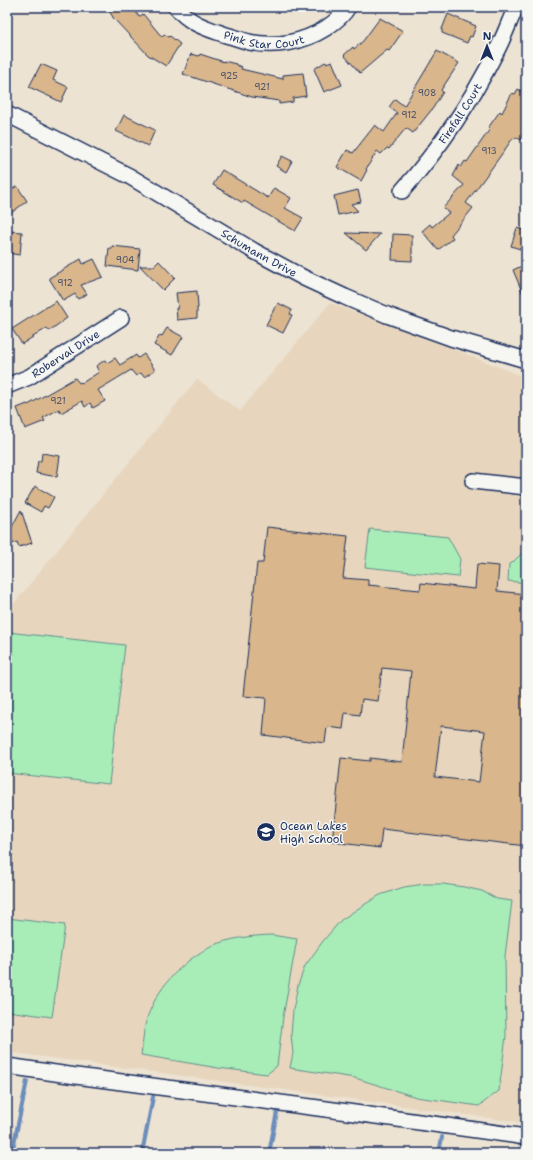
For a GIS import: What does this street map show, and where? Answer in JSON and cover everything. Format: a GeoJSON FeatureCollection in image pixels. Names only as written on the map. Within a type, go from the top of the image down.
{"type":"FeatureCollection","features":[{"type":"Feature","properties":{"kind":"street","name":"Pink Star Court"},"geometry":{"type":"LineString","coordinates":[[176,7],[197,25],[206,29],[249,42],[266,44],[290,42],[307,38],[320,32],[334,22],[348,7]]}},
{"type":"Feature","properties":{"kind":"street","name":"Firefall Court"},"geometry":{"type":"LineString","coordinates":[[402,192],[445,138],[466,107],[497,50],[516,7]]}},
{"type":"Feature","properties":{"kind":"street","name":"Schumann Drive"},"geometry":{"type":"LineString","coordinates":[[7,114],[129,176],[254,251],[304,278],[387,315],[451,338],[526,360]]}},
{"type":"Feature","properties":{"kind":"street","name":"Roberval Drive"},"geometry":{"type":"LineString","coordinates":[[7,386],[29,377],[121,318]]}},
{"type":"Feature","properties":{"kind":"street"},"geometry":{"type":"LineString","coordinates":[[473,481],[526,487]]}},
{"type":"Feature","properties":{"kind":"street"},"geometry":{"type":"LineString","coordinates":[[7,1066],[526,1137]]}},
{"type":"Feature","properties":{"kind":"shaded area","name":"Ocean Lakes High School"},"geometry":{"type":"Polygon","coordinates":[[[330,303],[451,348],[526,378],[526,1123],[7,1052],[7,612],[197,379],[240,411],[330,303]]]}},
{"type":"Feature","properties":{"kind":"green space"},"geometry":{"type":"Polygon","coordinates":[[[370,529],[448,537],[460,559],[458,577],[365,567],[370,529]]]}},
{"type":"Feature","properties":{"kind":"green space"},"geometry":{"type":"Polygon","coordinates":[[[525,550],[526,583],[508,581],[509,564],[512,563],[525,550]]]}},
{"type":"Feature","properties":{"kind":"green space"},"geometry":{"type":"Polygon","coordinates":[[[7,632],[125,645],[109,784],[7,773],[7,632]]]}},
{"type":"Feature","properties":{"kind":"green space"},"geometry":{"type":"Polygon","coordinates":[[[424,884],[443,884],[464,887],[482,891],[497,899],[512,901],[505,956],[506,1036],[499,1091],[479,1106],[416,1097],[355,1078],[290,1068],[293,1053],[291,1035],[293,1010],[298,985],[305,966],[323,941],[341,920],[380,895],[404,887],[424,884]]]}},
{"type":"Feature","properties":{"kind":"green space"},"geometry":{"type":"Polygon","coordinates":[[[7,918],[65,925],[52,1017],[7,1011],[7,918]]]}},
{"type":"Feature","properties":{"kind":"green space"},"geometry":{"type":"Polygon","coordinates":[[[271,935],[297,939],[283,1017],[277,1066],[267,1074],[218,1068],[141,1055],[145,1025],[154,1001],[173,975],[189,961],[206,949],[218,943],[240,938],[271,935]]]}},
{"type":"Feature","properties":{"kind":"building"},"geometry":{"type":"Polygon","coordinates":[[[107,7],[133,7],[139,17],[143,14],[162,37],[164,34],[169,37],[170,36],[180,44],[166,66],[148,55],[114,19],[107,7]]]}},
{"type":"Feature","properties":{"kind":"building"},"geometry":{"type":"Polygon","coordinates":[[[448,14],[476,26],[472,37],[470,36],[467,43],[442,33],[442,29],[448,14]]]}},
{"type":"Feature","properties":{"kind":"building"},"geometry":{"type":"Polygon","coordinates":[[[380,18],[403,31],[389,51],[387,50],[360,73],[344,55],[363,41],[380,18]]]}},
{"type":"Feature","properties":{"kind":"building"},"geometry":{"type":"Polygon","coordinates":[[[437,51],[459,63],[441,90],[443,92],[433,108],[413,133],[406,128],[389,149],[387,148],[381,154],[377,151],[366,169],[367,170],[361,181],[337,167],[347,150],[353,153],[375,125],[384,132],[397,113],[389,107],[395,99],[404,106],[437,51]]]}},
{"type":"Feature","properties":{"kind":"building"},"geometry":{"type":"Polygon","coordinates":[[[191,54],[199,56],[200,54],[224,62],[236,64],[242,67],[241,69],[283,79],[283,75],[303,73],[306,96],[293,98],[293,102],[279,104],[279,101],[252,97],[183,74],[191,54]]]}},
{"type":"Feature","properties":{"kind":"building"},"geometry":{"type":"Polygon","coordinates":[[[332,61],[342,85],[324,92],[314,69],[325,62],[332,61]]]}},
{"type":"Feature","properties":{"kind":"building"},"geometry":{"type":"Polygon","coordinates":[[[41,64],[57,71],[53,80],[68,87],[61,102],[29,87],[41,64]]]}},
{"type":"Feature","properties":{"kind":"building"},"geometry":{"type":"Polygon","coordinates":[[[518,89],[526,94],[526,131],[521,140],[516,137],[515,139],[513,138],[466,203],[473,208],[451,235],[453,238],[438,250],[422,231],[430,224],[432,227],[449,213],[443,208],[464,185],[453,176],[459,165],[461,167],[465,161],[467,162],[490,129],[488,128],[500,111],[502,113],[512,93],[515,94],[518,89]]]}},
{"type":"Feature","properties":{"kind":"building"},"geometry":{"type":"Polygon","coordinates":[[[124,115],[155,130],[148,146],[116,131],[124,115]]]}},
{"type":"Feature","properties":{"kind":"building"},"geometry":{"type":"Polygon","coordinates":[[[282,156],[292,161],[286,172],[276,166],[282,156]]]}},
{"type":"Feature","properties":{"kind":"building"},"geometry":{"type":"Polygon","coordinates":[[[222,170],[268,198],[274,188],[291,198],[285,208],[303,218],[295,231],[244,201],[243,203],[213,185],[222,170]]]}},
{"type":"Feature","properties":{"kind":"building"},"geometry":{"type":"Polygon","coordinates":[[[17,186],[27,201],[7,216],[7,193],[17,186]]]}},
{"type":"Feature","properties":{"kind":"building"},"geometry":{"type":"Polygon","coordinates":[[[358,190],[361,202],[351,204],[358,211],[338,215],[334,196],[358,190]]]}},
{"type":"Feature","properties":{"kind":"building"},"geometry":{"type":"Polygon","coordinates":[[[517,228],[526,231],[526,251],[511,246],[517,228]]]}},
{"type":"Feature","properties":{"kind":"building"},"geometry":{"type":"Polygon","coordinates":[[[7,231],[22,232],[20,255],[7,253],[7,231]]]}},
{"type":"Feature","properties":{"kind":"building"},"geometry":{"type":"Polygon","coordinates":[[[346,233],[380,234],[366,250],[346,233]]]}},
{"type":"Feature","properties":{"kind":"building"},"geometry":{"type":"Polygon","coordinates":[[[393,234],[412,235],[412,261],[392,260],[393,234]]]}},
{"type":"Feature","properties":{"kind":"building"},"geometry":{"type":"Polygon","coordinates":[[[112,246],[140,249],[138,270],[107,266],[109,248],[112,248],[112,246]]]}},
{"type":"Feature","properties":{"kind":"building"},"geometry":{"type":"Polygon","coordinates":[[[81,259],[83,264],[94,259],[103,277],[81,285],[87,294],[78,299],[75,294],[63,301],[49,278],[81,259]]]}},
{"type":"Feature","properties":{"kind":"building"},"geometry":{"type":"Polygon","coordinates":[[[159,261],[175,278],[163,290],[140,266],[154,266],[159,261]]]}},
{"type":"Feature","properties":{"kind":"building"},"geometry":{"type":"Polygon","coordinates":[[[526,264],[526,301],[513,270],[526,264]]]}},
{"type":"Feature","properties":{"kind":"building"},"geometry":{"type":"Polygon","coordinates":[[[197,291],[197,318],[177,320],[176,308],[178,308],[176,293],[197,291]]]}},
{"type":"Feature","properties":{"kind":"building"},"geometry":{"type":"Polygon","coordinates":[[[56,301],[67,318],[49,331],[47,328],[22,344],[12,329],[56,301]]]}},
{"type":"Feature","properties":{"kind":"building"},"geometry":{"type":"Polygon","coordinates":[[[278,303],[292,310],[290,314],[292,315],[283,333],[266,325],[278,303]]]}},
{"type":"Feature","properties":{"kind":"building"},"geometry":{"type":"Polygon","coordinates":[[[167,328],[183,337],[172,355],[154,345],[160,335],[162,336],[167,328]]]}},
{"type":"Feature","properties":{"kind":"building"},"geometry":{"type":"Polygon","coordinates":[[[144,354],[155,370],[144,377],[141,373],[136,376],[131,370],[98,390],[105,401],[93,408],[90,403],[85,407],[82,401],[61,413],[59,409],[43,418],[45,421],[25,429],[17,408],[27,404],[28,405],[75,378],[79,383],[82,383],[99,372],[96,366],[105,360],[107,363],[115,358],[120,365],[136,355],[138,358],[144,354]]]}},
{"type":"Feature","properties":{"kind":"building"},"geometry":{"type":"Polygon","coordinates":[[[42,453],[60,456],[57,477],[36,473],[38,461],[41,461],[42,453]]]}},
{"type":"Feature","properties":{"kind":"building"},"geometry":{"type":"Polygon","coordinates":[[[35,486],[54,497],[48,508],[44,506],[41,512],[25,503],[35,486]]]}},
{"type":"Feature","properties":{"kind":"building"},"geometry":{"type":"Polygon","coordinates":[[[21,510],[32,543],[19,547],[17,542],[12,544],[8,534],[21,510]]]}},
{"type":"Feature","properties":{"kind":"building"},"geometry":{"type":"Polygon","coordinates":[[[267,527],[348,536],[343,578],[368,580],[368,585],[420,590],[421,583],[475,589],[477,564],[499,566],[497,591],[526,594],[526,846],[382,829],[380,848],[332,842],[341,758],[370,761],[370,758],[402,762],[411,671],[382,668],[378,701],[362,699],[360,715],[345,713],[343,729],[327,727],[325,743],[263,735],[266,698],[243,696],[257,563],[263,563],[267,527]],[[441,726],[435,777],[479,782],[485,731],[441,726]]]}},
{"type":"Feature","properties":{"kind":"waterway"},"geometry":{"type":"LineString","coordinates":[[12,1153],[27,1081]]}},
{"type":"Feature","properties":{"kind":"waterway"},"geometry":{"type":"LineString","coordinates":[[142,1153],[153,1097]]}},
{"type":"Feature","properties":{"kind":"waterway"},"geometry":{"type":"LineString","coordinates":[[269,1153],[277,1112]]}},
{"type":"Feature","properties":{"kind":"waterway"},"geometry":{"type":"LineString","coordinates":[[439,1153],[442,1137]]}},
{"type":"Feature","properties":{"kind":"place","name":"Ocean Lakes High School"},"geometry":{"type":"Point","coordinates":[266,832]}}]}
